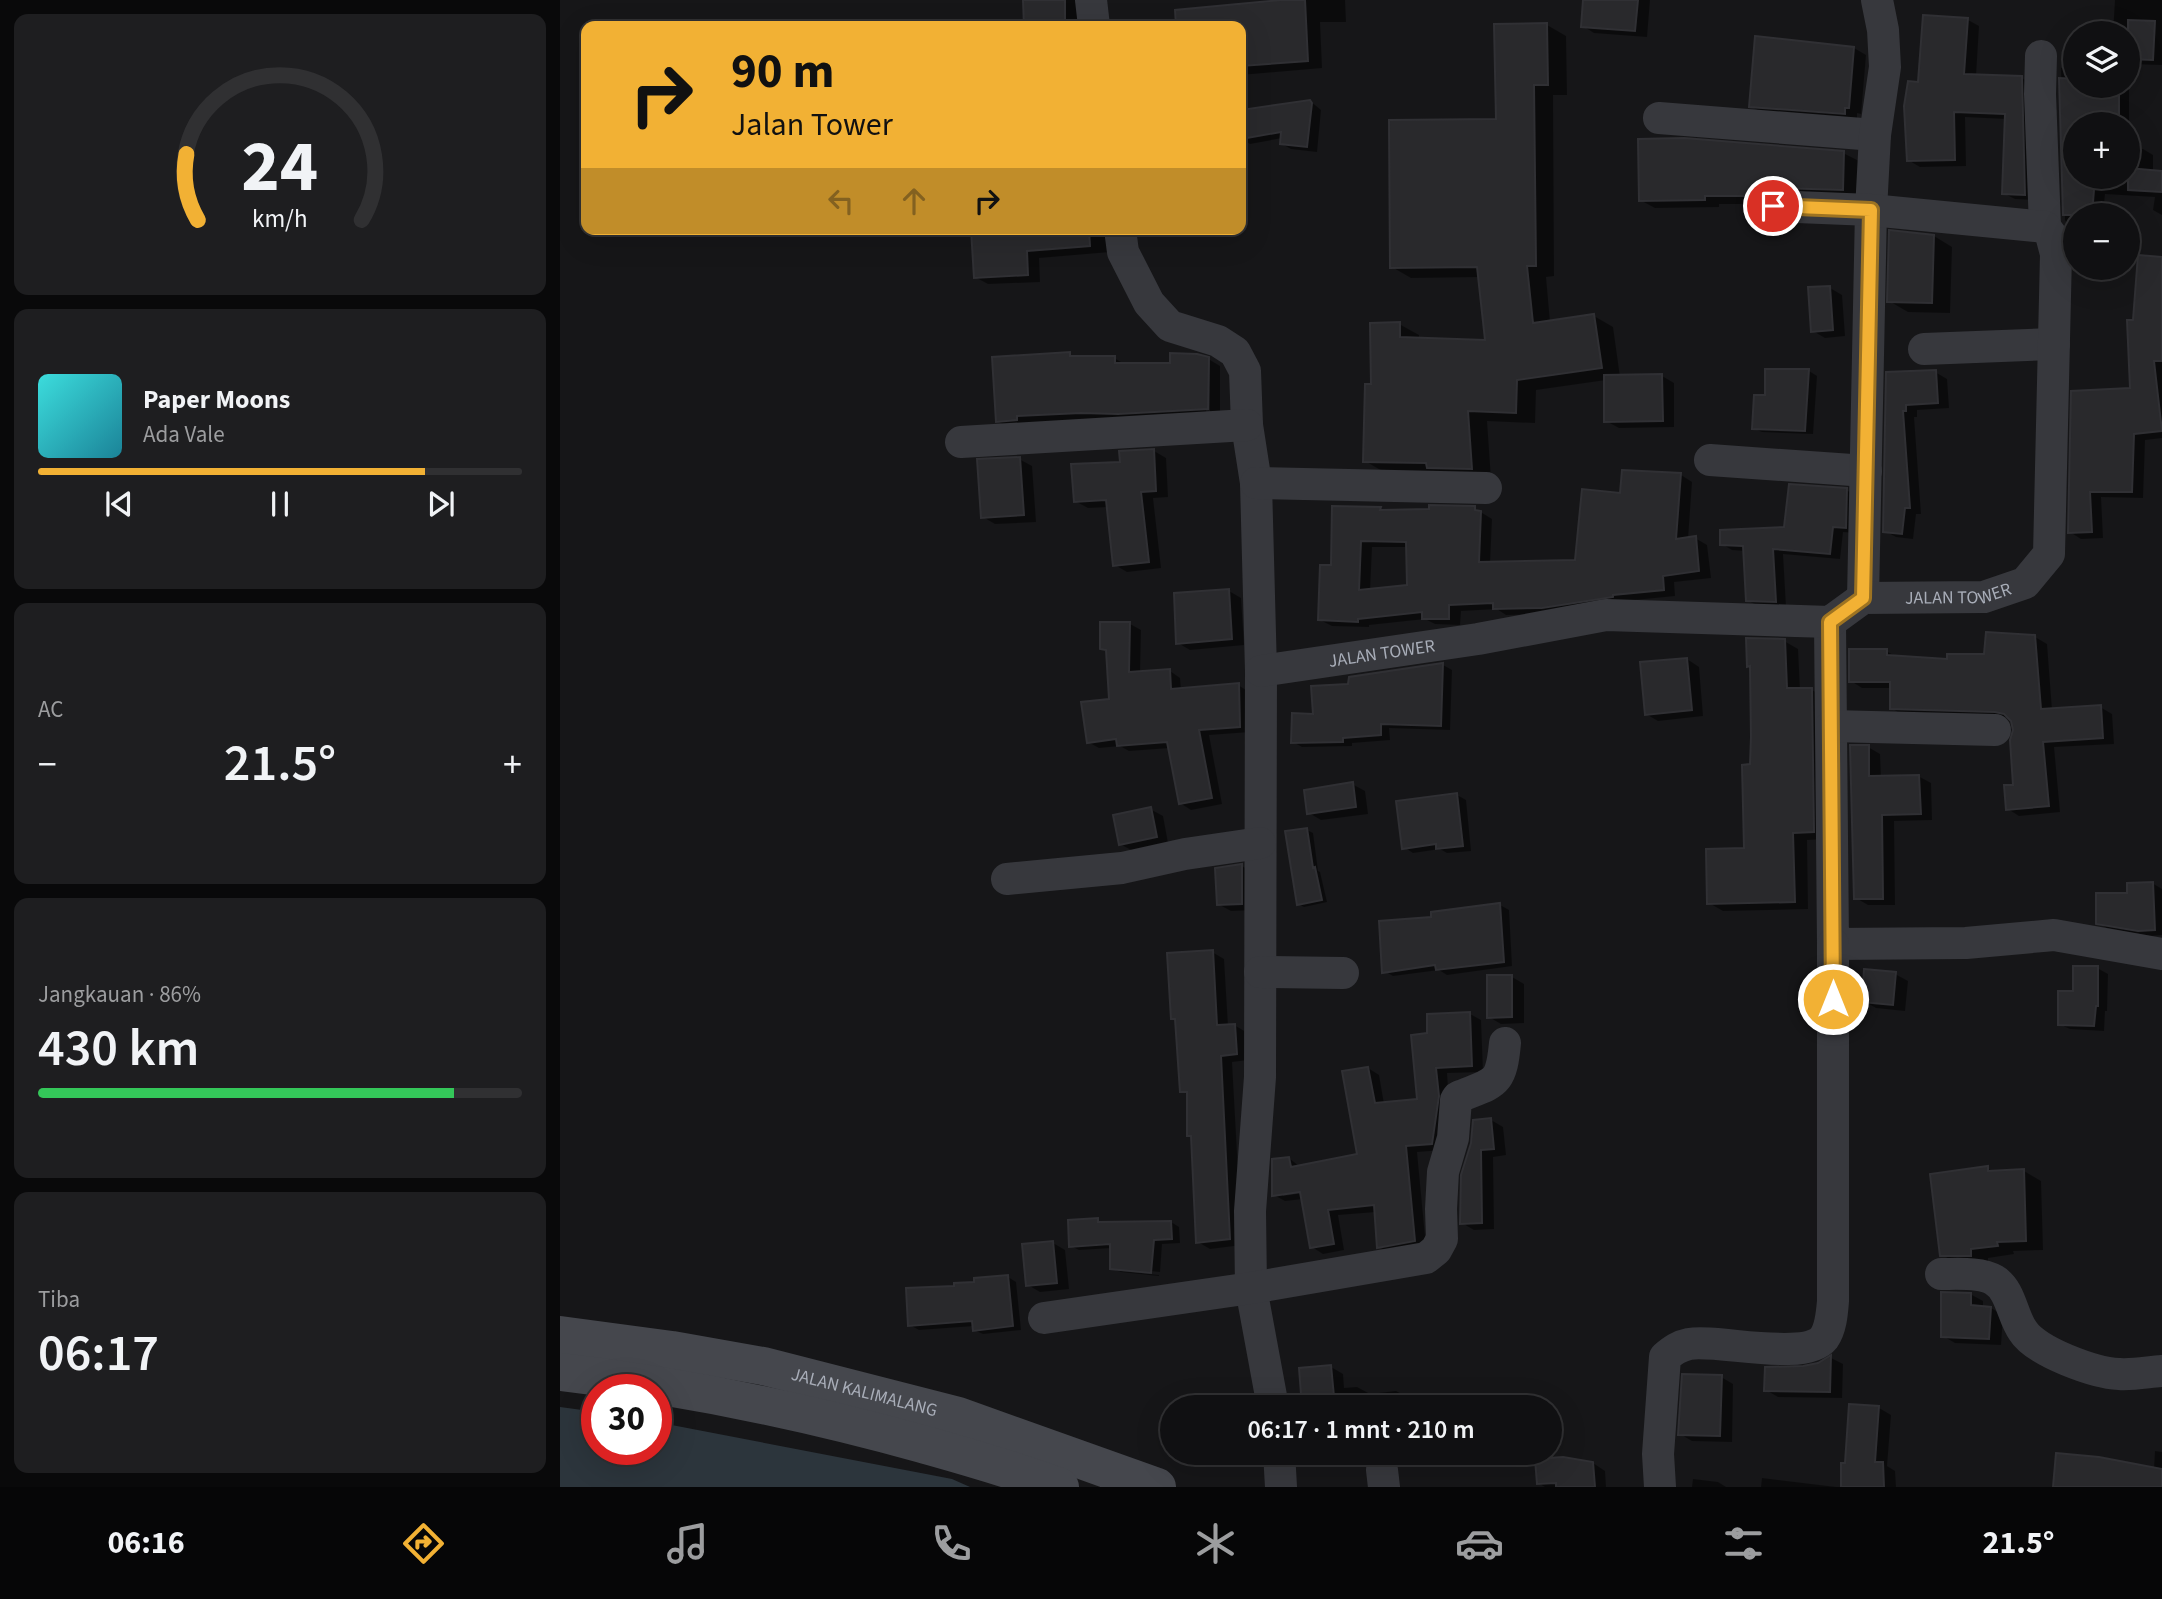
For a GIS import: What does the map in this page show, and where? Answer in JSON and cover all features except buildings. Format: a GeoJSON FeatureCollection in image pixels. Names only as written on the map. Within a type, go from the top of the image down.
{"type":"FeatureCollection","features":[{"type":"Feature","properties":{"kind":"main road","name":"JALAN KALIMALANG"},"geometry":{"type":"LineString","coordinates":[[560,1335],[672,1350],[776,1370],[958,1416],[1157,1487]]}},
{"type":"Feature","properties":{"kind":"main road","name":"JALAN KALIMALANG"},"geometry":{"type":"LineString","coordinates":[[560,1372],[773,1406],[1009,1469],[1060,1487]]}},
{"type":"Feature","properties":{"kind":"street"},"geometry":{"type":"LineString","coordinates":[[1091,0],[1093,21]]}},
{"type":"Feature","properties":{"kind":"street"},"geometry":{"type":"LineString","coordinates":[[1660,1487],[1658,1454],[1665,1357],[1675,1348],[1691,1343],[1755,1348],[1812,1347],[1824,1338],[1830,1322],[1833,1301],[1833,944],[1830,622],[1863,598],[1871,210],[1875,135],[1885,67],[1883,30],[1877,0]]}},
{"type":"Feature","properties":{"kind":"street","name":"JALAN TOWER"},"geometry":{"type":"LineString","coordinates":[[1863,598],[1984,597],[2025,583],[2042,566],[2049,554],[2056,246],[2045,227],[2041,56]]}},
{"type":"Feature","properties":{"kind":"street"},"geometry":{"type":"LineString","coordinates":[[1658,118],[1875,135]]}},
{"type":"Feature","properties":{"kind":"street"},"geometry":{"type":"LineString","coordinates":[[1773,206],[1871,210],[2045,227]]}},
{"type":"Feature","properties":{"kind":"street"},"geometry":{"type":"LineString","coordinates":[[1121,235],[1123,252],[1149,303],[1170,326],[1218,341],[1235,352],[1245,371],[1247,425],[1256,483],[1261,671],[1260,1077],[1250,1210],[1251,1288],[1271,1395]]}},
{"type":"Feature","properties":{"kind":"street"},"geometry":{"type":"LineString","coordinates":[[1924,349],[2054,344]]}},
{"type":"Feature","properties":{"kind":"street"},"geometry":{"type":"LineString","coordinates":[[961,442],[1247,425]]}},
{"type":"Feature","properties":{"kind":"street"},"geometry":{"type":"LineString","coordinates":[[1710,460],[1866,471]]}},
{"type":"Feature","properties":{"kind":"street"},"geometry":{"type":"LineString","coordinates":[[1256,483],[1486,488]]}},
{"type":"Feature","properties":{"kind":"street","name":"JALAN TOWER"},"geometry":{"type":"LineString","coordinates":[[1261,671],[1478,639],[1606,614],[1830,622]]}},
{"type":"Feature","properties":{"kind":"street"},"geometry":{"type":"LineString","coordinates":[[1831,726],[1995,730]]}},
{"type":"Feature","properties":{"kind":"street"},"geometry":{"type":"LineString","coordinates":[[1007,879],[1122,868],[1185,854],[1260,843]]}},
{"type":"Feature","properties":{"kind":"street"},"geometry":{"type":"LineString","coordinates":[[1833,944],[1966,943],[2054,935],[2162,954]]}},
{"type":"Feature","properties":{"kind":"street"},"geometry":{"type":"LineString","coordinates":[[1259,972],[1343,973]]}},
{"type":"Feature","properties":{"kind":"street"},"geometry":{"type":"LineString","coordinates":[[1044,1318],[1251,1288],[1426,1258],[1436,1250],[1443,1238],[1443,1172],[1453,1138],[1454,1104],[1458,1097],[1488,1086],[1496,1079],[1503,1066],[1504,1043]]}},
{"type":"Feature","properties":{"kind":"street"},"geometry":{"type":"LineString","coordinates":[[1941,1273],[1989,1278],[1998,1282],[2012,1305],[2022,1331],[2036,1345],[2058,1357],[2118,1374],[2162,1371]]}},
{"type":"Feature","properties":{"kind":"street"},"geometry":{"type":"LineString","coordinates":[[1280,1465],[1281,1487]]}},
{"type":"Feature","properties":{"kind":"shaded area"},"geometry":{"type":"Polygon","coordinates":[[[560,1407],[581,1410],[581,1465],[672,1465],[672,1425],[952,1479],[970,1487],[560,1487],[560,1407]]]}},
{"type":"Feature","properties":{"kind":"route"},"geometry":{"type":"LineString","coordinates":[[1773,206],[1871,210],[1863,598],[1830,622],[1833,999]]}}]}
